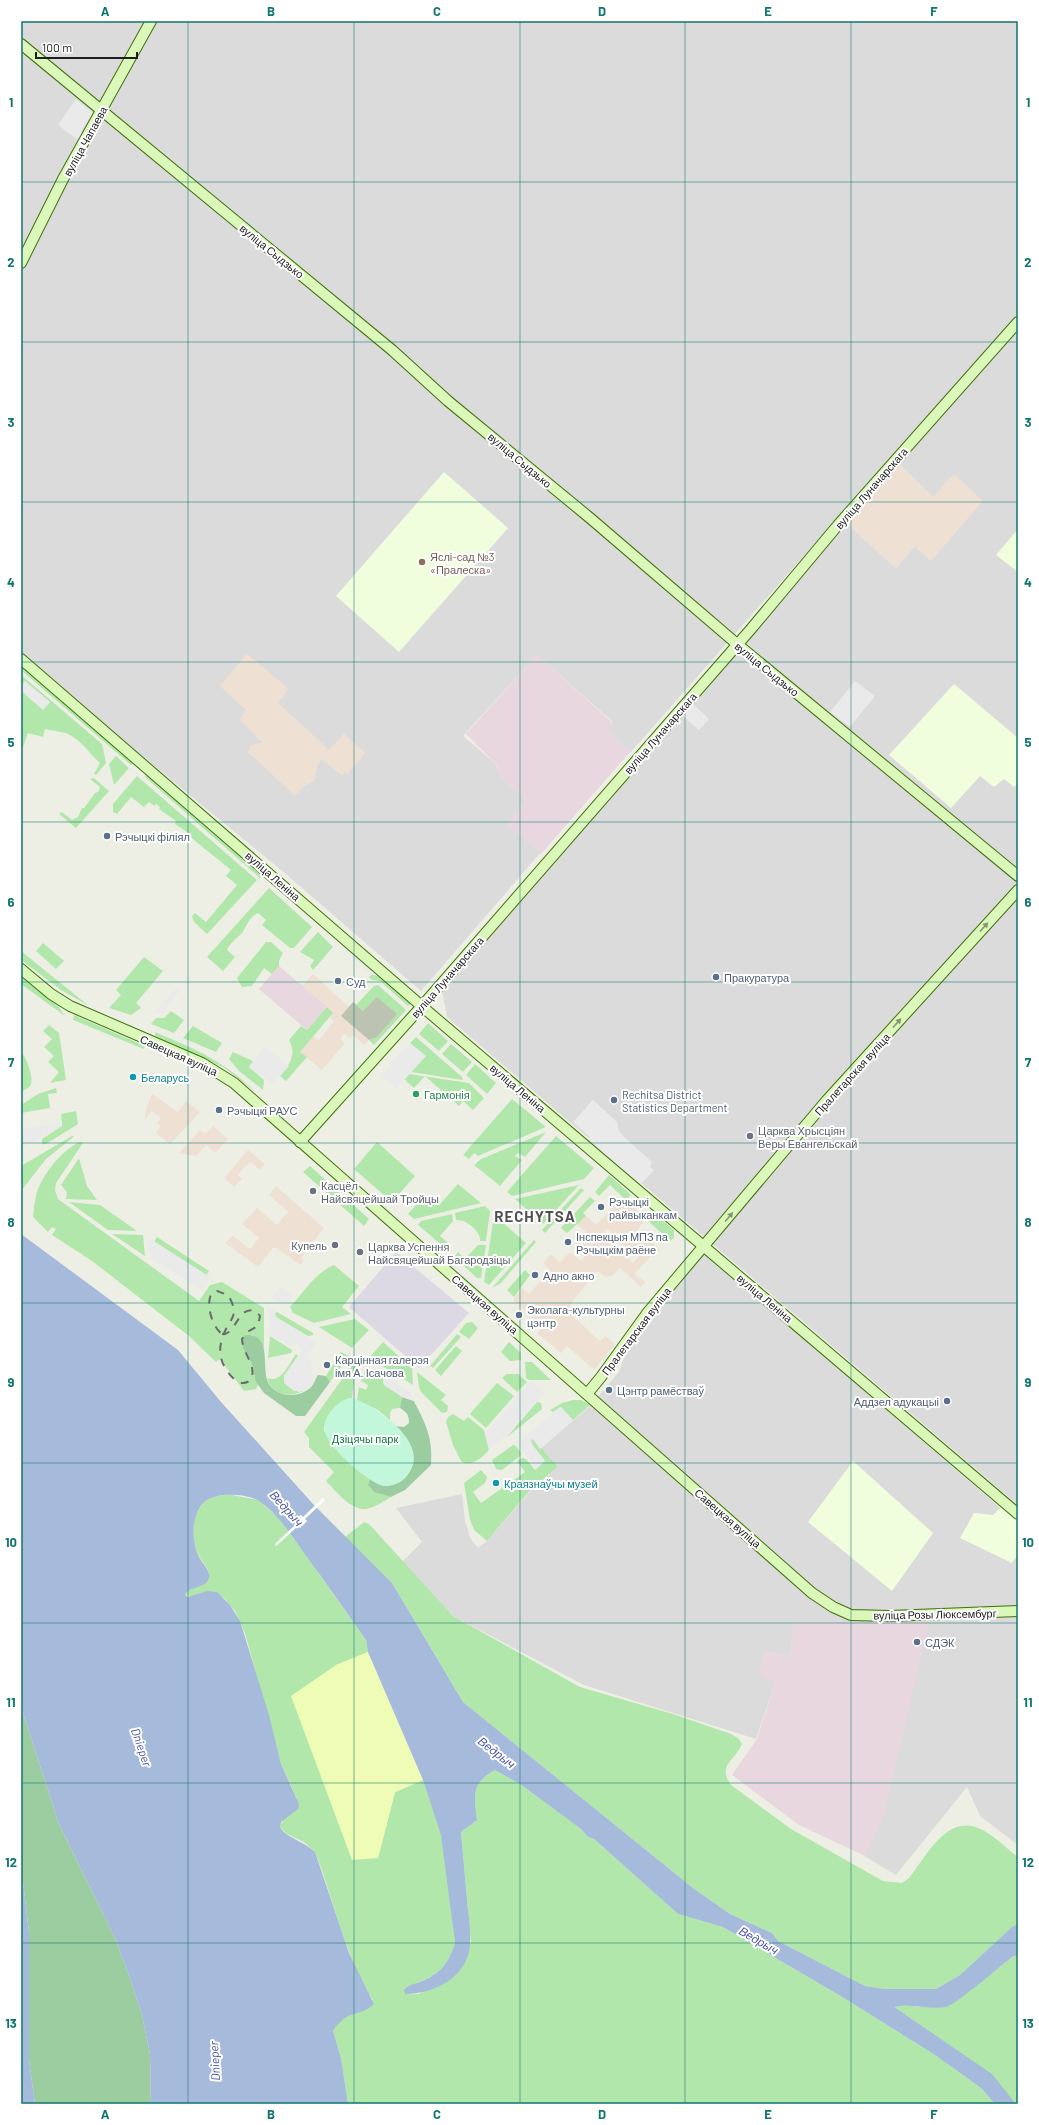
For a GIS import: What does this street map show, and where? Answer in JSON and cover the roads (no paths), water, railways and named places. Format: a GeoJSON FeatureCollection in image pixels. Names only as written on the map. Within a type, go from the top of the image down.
{"type":"FeatureCollection","features":[{"type":"Feature","properties":{"kind":"street","name":"вуліца Чапаева"},"geometry":{"type":"LineString","coordinates":[[21,263],[63,179],[151,21]]}},
{"type":"Feature","properties":{"kind":"street","name":"вуліца Сыдзько"},"geometry":{"type":"LineString","coordinates":[[21,44],[392,350],[448,401],[590,518],[737,644],[1018,876]]}},
{"type":"Feature","properties":{"kind":"street","name":"вуліца Луначарскага"},"geometry":{"type":"LineString","coordinates":[[300,1142],[422,1006],[737,644],[838,525],[1018,322]]}},
{"type":"Feature","properties":{"kind":"street","name":"вуліца Леніна"},"geometry":{"type":"LineString","coordinates":[[21,659],[422,1006],[1018,1514]]}},
{"type":"Feature","properties":{"kind":"street","name":"Пралетарская вуліца"},"geometry":{"type":"LineString","coordinates":[[587,1394],[602,1377],[648,1312],[827,1100],[1018,890]]}},
{"type":"Feature","properties":{"kind":"street","name":"Савецкая вуліца"},"geometry":{"type":"LineString","coordinates":[[21,969],[51,994],[70,1006],[221,1074],[234,1083],[812,1593],[833,1607],[851,1615]]}},
{"type":"Feature","properties":{"kind":"street","name":"вуліца Розы Люксембург"},"geometry":{"type":"LineString","coordinates":[[851,1615],[890,1616],[1018,1611]]}},
{"type":"Feature","properties":{"kind":"water"},"geometry":{"type":"Polygon","coordinates":[[[21,1234],[178,1350],[221,1402],[313,1504],[392,1583],[463,1702],[693,1888],[730,1914],[772,1933],[778,1941],[865,1986],[885,1989],[936,1989],[960,1975],[1012,1927],[1018,1924],[1018,1956],[1014,1956],[951,2005],[939,2008],[907,2006],[894,2007],[992,2074],[1016,2104],[995,2104],[981,2088],[935,2055],[844,1998],[723,1927],[678,1914],[594,1839],[588,1837],[581,1829],[520,1784],[495,1770],[487,1775],[478,1785],[475,1797],[477,1820],[461,1832],[470,1931],[468,1954],[464,1964],[449,1981],[439,1987],[428,1991],[405,1994],[404,1990],[407,1987],[427,1979],[443,1967],[453,1950],[455,1943],[441,1835],[423,1780],[368,1652],[366,1640],[290,1534],[273,1513],[255,1499],[241,1495],[220,1495],[210,1498],[202,1504],[197,1513],[194,1525],[195,1545],[199,1557],[209,1573],[209,1578],[205,1584],[190,1590],[185,1595],[188,1597],[207,1591],[217,1592],[230,1605],[240,1621],[269,1715],[281,1764],[299,1804],[298,1809],[281,1822],[280,1827],[286,1834],[311,1848],[315,1852],[349,1953],[374,2004],[363,2011],[344,2019],[333,2031],[341,2058],[348,2104],[151,2104],[150,2054],[142,2015],[116,1940],[59,1824],[21,1707],[21,1234]]]}},
{"type":"Feature","properties":{"kind":"water"},"geometry":{"type":"Polygon","coordinates":[[[21,1865],[29,1932],[29,2060],[35,2104],[21,2104],[21,1865]]]}},
{"type":"Feature","properties":{"kind":"railway"},"geometry":{"type":"LineString","coordinates":[[222,1334],[215,1326],[209,1309],[210,1297],[212,1293],[217,1291],[228,1295],[234,1310],[233,1317],[226,1329],[223,1336],[221,1343],[220,1350],[222,1362],[236,1381],[242,1383],[251,1380],[251,1365],[242,1339],[247,1332],[258,1326],[260,1316],[256,1311],[250,1310],[245,1312],[233,1328],[225,1334],[222,1334]]}},
{"type":"Feature","properties":{"kind":"place","name":"Яслі-сад №3 «Пралеска»"},"geometry":{"type":"Point","coordinates":[422,562]}},
{"type":"Feature","properties":{"kind":"place","name":"Рэчыцкі філіял"},"geometry":{"type":"Point","coordinates":[107,836]}},
{"type":"Feature","properties":{"kind":"place","name":"Пракуратура"},"geometry":{"type":"Point","coordinates":[716,977]}},
{"type":"Feature","properties":{"kind":"place","name":"Суд"},"geometry":{"type":"Point","coordinates":[338,981]}},
{"type":"Feature","properties":{"kind":"place","name":"Беларусь"},"geometry":{"type":"Point","coordinates":[133,1077]}},
{"type":"Feature","properties":{"kind":"place","name":"Гармонія"},"geometry":{"type":"Point","coordinates":[416,1094]}},
{"type":"Feature","properties":{"kind":"place","name":"Rechitsa District Statistics Department"},"geometry":{"type":"Point","coordinates":[614,1100]}},
{"type":"Feature","properties":{"kind":"place","name":"Рэчыцкі РАУС"},"geometry":{"type":"Point","coordinates":[219,1110]}},
{"type":"Feature","properties":{"kind":"place","name":"Царква Хрысціян Веры Евангельскай"},"geometry":{"type":"Point","coordinates":[750,1136]}},
{"type":"Feature","properties":{"kind":"place","name":"Касцёл Найсвяцейшай Тройцы"},"geometry":{"type":"Point","coordinates":[313,1191]}},
{"type":"Feature","properties":{"kind":"place","name":"Рэчыцкі райвыканкам"},"geometry":{"type":"Point","coordinates":[601,1207]}},
{"type":"Feature","properties":{"kind":"place","name":"Інспекцыя МПЗ па Рэчыцкім раёне"},"geometry":{"type":"Point","coordinates":[568,1242]}},
{"type":"Feature","properties":{"kind":"place","name":"Купель"},"geometry":{"type":"Point","coordinates":[335,1245]}},
{"type":"Feature","properties":{"kind":"place","name":"Царква Успення Найсвяцейшай Багародзіцы"},"geometry":{"type":"Point","coordinates":[360,1252]}},
{"type":"Feature","properties":{"kind":"place","name":"Адно акно"},"geometry":{"type":"Point","coordinates":[535,1275]}},
{"type":"Feature","properties":{"kind":"place","name":"Эколага-культурны цэнтр"},"geometry":{"type":"Point","coordinates":[519,1315]}},
{"type":"Feature","properties":{"kind":"place","name":"Карцінная галерэя імя А. Ісачова"},"geometry":{"type":"Point","coordinates":[327,1365]}},
{"type":"Feature","properties":{"kind":"place","name":"Цэнтр рамёстваў"},"geometry":{"type":"Point","coordinates":[609,1390]}},
{"type":"Feature","properties":{"kind":"place","name":"Аддзел адукацыі"},"geometry":{"type":"Point","coordinates":[947,1401]}},
{"type":"Feature","properties":{"kind":"place","name":"Краязнаўчы музей"},"geometry":{"type":"Point","coordinates":[496,1483]}},
{"type":"Feature","properties":{"kind":"place","name":"СДЭК"},"geometry":{"type":"Point","coordinates":[917,1642]}},
{"type":"Feature","properties":{"kind":"district","name":"RECHYTSA"},"geometry":{"type":"Point","coordinates":[535,1216]}},
{"type":"Feature","properties":{"kind":"park label","name":"Дзіцячы парк"},"geometry":{"type":"Point","coordinates":[365,1438]}},
{"type":"Feature","properties":{"kind":"water label","name":"Ведрыч"},"geometry":{"type":"Point","coordinates":[287,1508]}},
{"type":"Feature","properties":{"kind":"water label","name":"Dnieper"},"geometry":{"type":"Point","coordinates":[142,1747]}},
{"type":"Feature","properties":{"kind":"water label","name":"Ведрыч"},"geometry":{"type":"Point","coordinates":[497,1752]}},
{"type":"Feature","properties":{"kind":"water label","name":"Ведрыч"},"geometry":{"type":"Point","coordinates":[759,1940]}},
{"type":"Feature","properties":{"kind":"water label","name":"Dnieper"},"geometry":{"type":"Point","coordinates":[214,2061]}}]}
